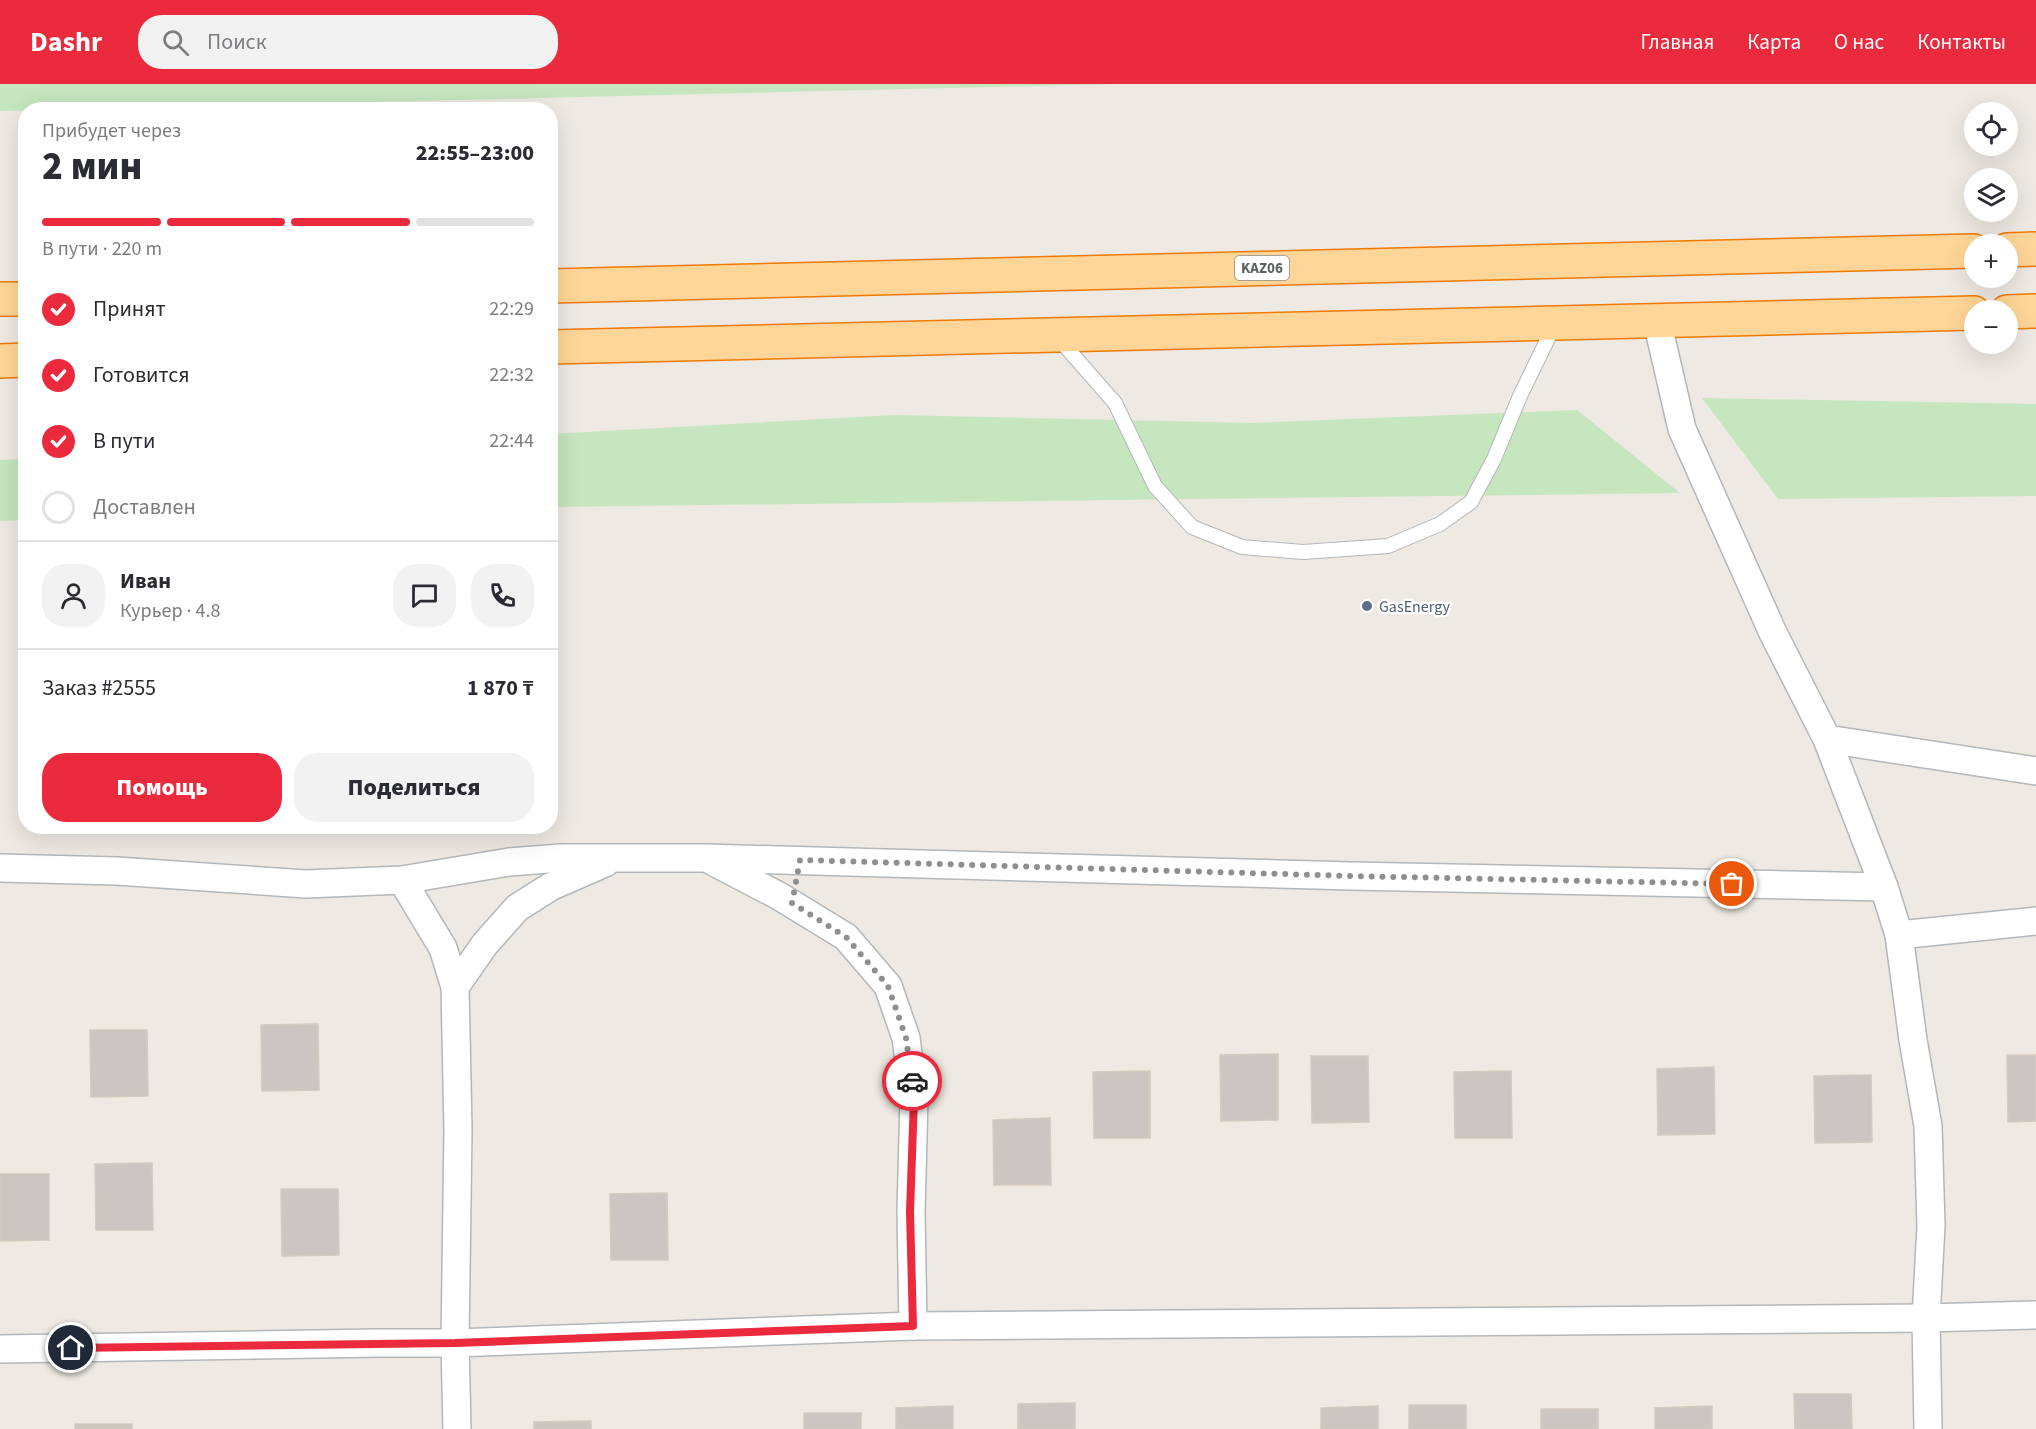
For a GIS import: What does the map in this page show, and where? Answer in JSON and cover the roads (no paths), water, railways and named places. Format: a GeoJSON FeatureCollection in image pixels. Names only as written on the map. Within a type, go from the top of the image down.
{"type":"FeatureCollection","features":[{"type":"Feature","properties":{"kind":"highway"},"geometry":{"type":"LineString","coordinates":[[2018,250],[2036,249]]}},
{"type":"Feature","properties":{"kind":"highway","name":"KАZ06"},"geometry":{"type":"LineString","coordinates":[[558,286],[1964,251]]}},
{"type":"Feature","properties":{"kind":"highway"},"geometry":{"type":"LineString","coordinates":[[0,299],[18,298]]}},
{"type":"Feature","properties":{"kind":"highway"},"geometry":{"type":"LineString","coordinates":[[2018,312],[2036,311]]}},
{"type":"Feature","properties":{"kind":"highway"},"geometry":{"type":"LineString","coordinates":[[558,347],[1964,313]]}},
{"type":"Feature","properties":{"kind":"highway"},"geometry":{"type":"LineString","coordinates":[[0,361],[18,360]]}},
{"type":"Feature","properties":{"kind":"street"},"geometry":{"type":"LineString","coordinates":[[1657,321],[1682,429],[1773,633],[1827,739],[1884,887],[1899,934],[1913,1040],[1928,1126],[1931,1226],[1926,1318],[1928,1429]]}},
{"type":"Feature","properties":{"kind":"street"},"geometry":{"type":"LineString","coordinates":[[1827,739],[2036,771]]}},
{"type":"Feature","properties":{"kind":"street"},"geometry":{"type":"LineString","coordinates":[[0,868],[117,871],[306,884],[402,880],[509,862],[561,858],[705,858],[1351,876],[1884,887]]}},
{"type":"Feature","properties":{"kind":"street"},"geometry":{"type":"LineString","coordinates":[[705,858],[792,903],[846,937],[888,986],[906,1038],[914,1098],[910,1212],[913,1326]]}},
{"type":"Feature","properties":{"kind":"street"},"geometry":{"type":"LineString","coordinates":[[455,987],[485,944],[517,908],[550,887],[614,859]]}},
{"type":"Feature","properties":{"kind":"street"},"geometry":{"type":"LineString","coordinates":[[792,903],[800,860]]}},
{"type":"Feature","properties":{"kind":"street"},"geometry":{"type":"LineString","coordinates":[[402,880],[443,948],[455,987],[458,1130],[455,1343],[457,1429]]}},
{"type":"Feature","properties":{"kind":"street"},"geometry":{"type":"LineString","coordinates":[[1899,934],[2036,921]]}},
{"type":"Feature","properties":{"kind":"street"},"geometry":{"type":"LineString","coordinates":[[0,1349],[455,1343],[913,1326],[1926,1318],[2036,1315]]}},
{"type":"Feature","properties":{"kind":"lane"},"geometry":{"type":"LineString","coordinates":[[1055,335],[1115,403],[1155,486],[1192,527],[1242,547],[1304,552],[1388,546],[1440,524],[1471,502],[1494,459],[1520,396],[1555,324]]}},
{"type":"Feature","properties":{"kind":"place","name":"GasEnergy"},"geometry":{"type":"Point","coordinates":[1367,606]}}]}
